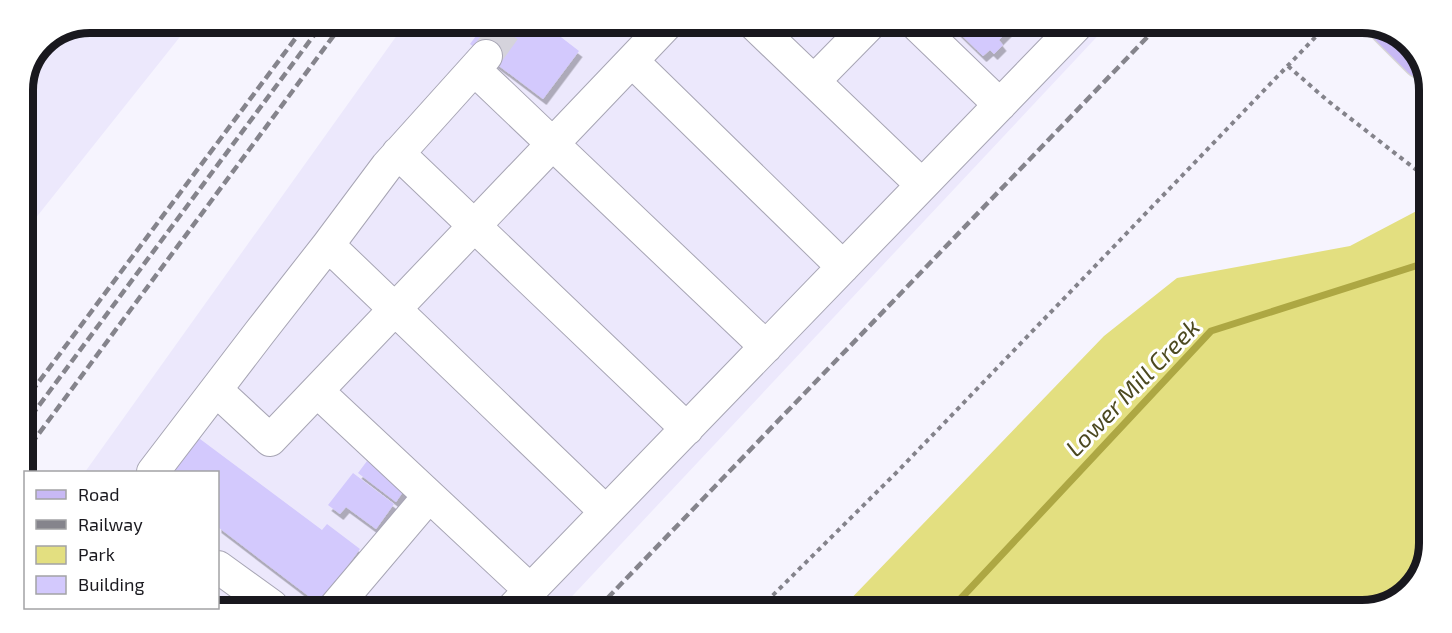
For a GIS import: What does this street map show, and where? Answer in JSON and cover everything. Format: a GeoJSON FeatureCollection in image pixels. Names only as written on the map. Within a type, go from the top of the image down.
{"type":"FeatureCollection","features":[{"type":"Feature","properties":{"kind":"lane"},"geometry":{"type":"LineString","coordinates":[[216,390],[270,440],[658,33]]}},
{"type":"Feature","properties":{"kind":"lane"},"geometry":{"type":"LineString","coordinates":[[763,33],[922,185]]}},
{"type":"Feature","properties":{"kind":"lane"},"geometry":{"type":"LineString","coordinates":[[814,81],[862,33]]}},
{"type":"Feature","properties":{"kind":"lane"},"geometry":{"type":"LineString","coordinates":[[925,33],[1000,105]]}},
{"type":"Feature","properties":{"kind":"lane"},"geometry":{"type":"LineString","coordinates":[[317,391],[429,496],[522,599],[1069,33]]}},
{"type":"Feature","properties":{"kind":"lane"},"geometry":{"type":"LineString","coordinates":[[632,61],[843,267]]}},
{"type":"Feature","properties":{"kind":"lane"},"geometry":{"type":"LineString","coordinates":[[154,471],[387,166],[481,63],[554,143],[766,347]]}},
{"type":"Feature","properties":{"kind":"lane"},"geometry":{"type":"LineString","coordinates":[[398,153],[687,429]]}},
{"type":"Feature","properties":{"kind":"lane"},"geometry":{"type":"LineString","coordinates":[[328,245],[606,512]]}},
{"type":"Feature","properties":{"kind":"lane"},"geometry":{"type":"LineString","coordinates":[[341,600],[429,496]]}},
{"type":"Feature","properties":{"kind":"lane"},"geometry":{"type":"LineString","coordinates":[[219,568],[264,600]]}},
{"type":"Feature","properties":{"kind":"path"},"geometry":{"type":"LineString","coordinates":[[768,600],[898,471],[1320,33]]}},
{"type":"Feature","properties":{"kind":"path"},"geometry":{"type":"LineString","coordinates":[[1288,66],[1328,101],[1419,171]]}},
{"type":"Feature","properties":{"kind":"shaded area"},"geometry":{"type":"Polygon","coordinates":[[[183,33],[33,221],[33,86],[35,75],[45,55],[61,41],[79,34],[183,33]]]}},
{"type":"Feature","properties":{"kind":"shaded area"},"geometry":{"type":"Polygon","coordinates":[[[399,33],[1100,33],[569,600],[219,600],[219,471],[86,471],[399,33]]]}},
{"type":"Feature","properties":{"kind":"green space"},"geometry":{"type":"Polygon","coordinates":[[[1419,210],[1419,543],[1415,565],[1400,586],[1370,600],[850,600],[1104,336],[1177,278],[1350,246],[1419,210]]]}},
{"type":"Feature","properties":{"kind":"building"},"geometry":{"type":"Polygon","coordinates":[[[478,33],[556,33],[579,51],[543,99],[470,44],[478,33]]]}},
{"type":"Feature","properties":{"kind":"building"},"geometry":{"type":"Polygon","coordinates":[[[959,33],[1006,33],[999,40],[1003,45],[994,54],[990,50],[983,56],[959,33]]]}},
{"type":"Feature","properties":{"kind":"building"},"geometry":{"type":"Polygon","coordinates":[[[196,436],[322,530],[327,524],[360,549],[322,600],[314,600],[219,528],[219,471],[169,471],[196,436]]]}},
{"type":"Feature","properties":{"kind":"building"},"geometry":{"type":"Polygon","coordinates":[[[367,461],[405,489],[396,502],[358,473],[367,461]]]}},
{"type":"Feature","properties":{"kind":"building"},"geometry":{"type":"Polygon","coordinates":[[[353,473],[394,504],[376,529],[346,507],[340,514],[328,505],[353,473]]]}},
{"type":"Feature","properties":{"kind":"waterway","name":"Lower Mill Creek"},"geometry":{"type":"LineString","coordinates":[[959,600],[1211,331],[1419,265]]}},
{"type":"Feature","properties":{"kind":"tunnel"},"geometry":{"type":"LineString","coordinates":[[486,56],[503,33]]}},
{"type":"Feature","properties":{"kind":"railway"},"geometry":{"type":"LineString","coordinates":[[33,390],[300,33]]}},
{"type":"Feature","properties":{"kind":"railway"},"geometry":{"type":"LineString","coordinates":[[33,414],[316,33]]}},
{"type":"Feature","properties":{"kind":"railway"},"geometry":{"type":"LineString","coordinates":[[33,442],[336,33]]}},
{"type":"Feature","properties":{"kind":"railway"},"geometry":{"type":"LineString","coordinates":[[606,600],[1151,33]]}}]}
